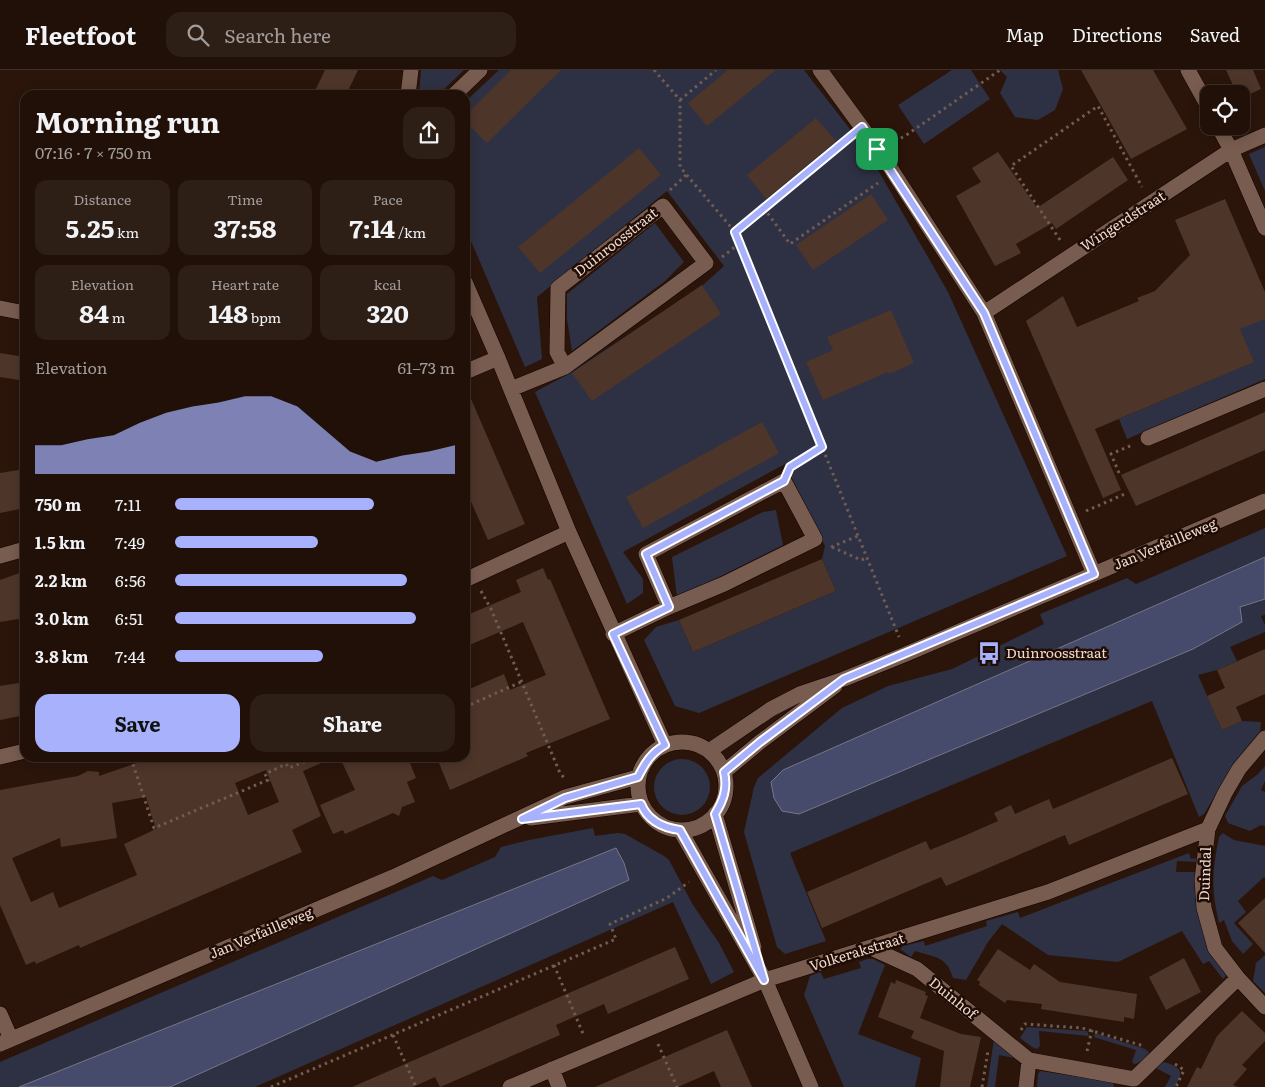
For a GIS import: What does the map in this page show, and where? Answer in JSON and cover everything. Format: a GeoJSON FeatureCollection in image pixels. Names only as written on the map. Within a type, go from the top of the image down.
{"type":"FeatureCollection","features":[{"type":"Feature","properties":{"kind":"street"},"geometry":{"type":"LineString","coordinates":[[409,90],[411,70]]}},
{"type":"Feature","properties":{"kind":"street"},"geometry":{"type":"LineString","coordinates":[[459,90],[480,70]]}},
{"type":"Feature","properties":{"kind":"street"},"geometry":{"type":"LineString","coordinates":[[820,70],[877,149],[984,313],[1094,574]]}},
{"type":"Feature","properties":{"kind":"street"},"geometry":{"type":"LineString","coordinates":[[1188,70],[1200,92]]}},
{"type":"Feature","properties":{"kind":"street"},"geometry":{"type":"LineString","coordinates":[[1223,135],[1265,228]]}},
{"type":"Feature","properties":{"kind":"street","name":"Wingerdstraat"},"geometry":{"type":"LineString","coordinates":[[984,313],[1231,150],[1265,135]]}},
{"type":"Feature","properties":{"kind":"street","name":"Duinroosstraat"},"geometry":{"type":"LineString","coordinates":[[511,389],[565,367],[706,263],[663,206],[558,288],[557,352],[565,367]]}},
{"type":"Feature","properties":{"kind":"street"},"geometry":{"type":"LineString","coordinates":[[470,294],[613,634],[665,745]]}},
{"type":"Feature","properties":{"kind":"street"},"geometry":{"type":"LineString","coordinates":[[0,308],[20,312]]}},
{"type":"Feature","properties":{"kind":"street"},"geometry":{"type":"LineString","coordinates":[[470,370],[498,358]]}},
{"type":"Feature","properties":{"kind":"street"},"geometry":{"type":"LineString","coordinates":[[1148,438],[1265,388]]}},
{"type":"Feature","properties":{"kind":"street"},"geometry":{"type":"LineString","coordinates":[[613,634],[669,607],[724,584],[815,539],[784,481],[646,554],[669,607]]}},
{"type":"Feature","properties":{"kind":"street","name":"Jan Verfailleweg"},"geometry":{"type":"LineString","coordinates":[[709,751],[771,709],[802,693],[844,679],[906,654],[1265,500]]}},
{"type":"Feature","properties":{"kind":"street"},"geometry":{"type":"LineString","coordinates":[[470,578],[569,532]]}},
{"type":"Feature","properties":{"kind":"street"},"geometry":{"type":"LineString","coordinates":[[0,556],[20,550]]}},
{"type":"Feature","properties":{"kind":"street","name":"Jan Verfailleweg"},"geometry":{"type":"LineString","coordinates":[[724,772],[767,736],[844,679]]}},
{"type":"Feature","properties":{"kind":"street","name":"Duindal"},"geometry":{"type":"LineString","coordinates":[[1265,738],[1239,769],[1208,829],[1202,880],[1204,908],[1215,948],[1238,978],[1265,1007]]}},
{"type":"Feature","properties":{"kind":"street"},"geometry":{"type":"LineString","coordinates":[[677,742],[692,742],[709,751],[717,759],[724,772],[726,791],[715,814],[702,824],[691,829],[666,828],[656,823],[644,810],[637,793],[638,777],[645,762],[655,751],[665,745],[677,742]]}},
{"type":"Feature","properties":{"kind":"street"},"geometry":{"type":"LineString","coordinates":[[0,757],[20,752]]}},
{"type":"Feature","properties":{"kind":"street","name":"Jan Verfailleweg"},"geometry":{"type":"LineString","coordinates":[[5,1041],[393,877],[565,798],[638,777]]}},
{"type":"Feature","properties":{"kind":"street","name":"Jan Verfailleweg"},"geometry":{"type":"LineString","coordinates":[[522,819],[641,804]]}},
{"type":"Feature","properties":{"kind":"street"},"geometry":{"type":"LineString","coordinates":[[715,814],[764,980]]}},
{"type":"Feature","properties":{"kind":"street","name":"Volkerakstraat"},"geometry":{"type":"LineString","coordinates":[[510,1087],[764,980],[1048,892],[1208,829]]}},
{"type":"Feature","properties":{"kind":"street"},"geometry":{"type":"LineString","coordinates":[[680,830],[764,980],[811,1087]]}},
{"type":"Feature","properties":{"kind":"street","name":"Duinhof"},"geometry":{"type":"LineString","coordinates":[[871,948],[918,969],[1028,1060],[1130,1083],[1238,978]]}},
{"type":"Feature","properties":{"kind":"street"},"geometry":{"type":"LineString","coordinates":[[0,1014],[5,1041]]}},
{"type":"Feature","properties":{"kind":"street"},"geometry":{"type":"LineString","coordinates":[[1026,1087],[1028,1060]]}},
{"type":"Feature","properties":{"kind":"street"},"geometry":{"type":"LineString","coordinates":[[552,1070],[559,1087]]}},
{"type":"Feature","properties":{"kind":"path"},"geometry":{"type":"LineString","coordinates":[[654,70],[680,100],[680,167],[735,232],[906,654]]}},
{"type":"Feature","properties":{"kind":"path"},"geometry":{"type":"LineString","coordinates":[[680,100],[716,70]]}},
{"type":"Feature","properties":{"kind":"path"},"geometry":{"type":"LineString","coordinates":[[877,149],[905,136],[1000,70]]}},
{"type":"Feature","properties":{"kind":"path"},"geometry":{"type":"LineString","coordinates":[[1071,256],[1011,166],[1098,106],[1151,203]]}},
{"type":"Feature","properties":{"kind":"path"},"geometry":{"type":"LineString","coordinates":[[735,232],[862,127]]}},
{"type":"Feature","properties":{"kind":"path"},"geometry":{"type":"LineString","coordinates":[[764,208],[790,244],[893,173]]}},
{"type":"Feature","properties":{"kind":"path"},"geometry":{"type":"LineString","coordinates":[[1119,474],[1111,454],[1148,438]]}},
{"type":"Feature","properties":{"kind":"path"},"geometry":{"type":"LineString","coordinates":[[784,481],[790,467],[822,447]]}},
{"type":"Feature","properties":{"kind":"path"},"geometry":{"type":"LineString","coordinates":[[1071,518],[1127,493]]}},
{"type":"Feature","properties":{"kind":"path"},"geometry":{"type":"LineString","coordinates":[[832,547],[858,536]]}},
{"type":"Feature","properties":{"kind":"path"},"geometry":{"type":"LineString","coordinates":[[815,539],[862,560],[867,558]]}},
{"type":"Feature","properties":{"kind":"path"},"geometry":{"type":"LineString","coordinates":[[470,579],[491,609],[560,774],[570,784]]}},
{"type":"Feature","properties":{"kind":"path"},"geometry":{"type":"LineString","coordinates":[[470,705],[521,682]]}},
{"type":"Feature","properties":{"kind":"path"},"geometry":{"type":"LineString","coordinates":[[132,762],[154,828],[268,780],[265,774],[286,764],[289,768],[304,762]]}},
{"type":"Feature","properties":{"kind":"path"},"geometry":{"type":"LineString","coordinates":[[271,1087],[616,939],[610,924],[667,898],[695,878]]}},
{"type":"Feature","properties":{"kind":"path"},"geometry":{"type":"LineString","coordinates":[[554,965],[592,1053]]}},
{"type":"Feature","properties":{"kind":"path"},"geometry":{"type":"LineString","coordinates":[[1010,1045],[1025,1024],[1092,1030],[1142,1044],[1184,1070],[1176,1087]]}},
{"type":"Feature","properties":{"kind":"path"},"geometry":{"type":"LineString","coordinates":[[651,1028],[677,1087]]}},
{"type":"Feature","properties":{"kind":"path"},"geometry":{"type":"LineString","coordinates":[[1089,1043],[1092,1030]]}},
{"type":"Feature","properties":{"kind":"path"},"geometry":{"type":"LineString","coordinates":[[982,1087],[992,1031]]}},
{"type":"Feature","properties":{"kind":"path"},"geometry":{"type":"LineString","coordinates":[[393,1034],[416,1087]]}},
{"type":"Feature","properties":{"kind":"shaded area"},"geometry":{"type":"Polygon","coordinates":[[[421,70],[464,70],[443,90],[419,90],[421,70]]]}},
{"type":"Feature","properties":{"kind":"shaded area"},"geometry":{"type":"Polygon","coordinates":[[[499,70],[804,70],[867,151],[948,292],[1067,556],[699,713],[675,706],[644,640],[656,627],[679,620],[693,652],[836,591],[822,559],[825,546],[785,464],[623,552],[643,579],[643,593],[627,604],[535,392],[572,372],[703,285],[724,266],[667,191],[537,297],[542,359],[525,367],[470,239],[470,97],[499,70]]]}},
{"type":"Feature","properties":{"kind":"shaded area"},"geometry":{"type":"Polygon","coordinates":[[[952,70],[971,70],[990,99],[924,144],[898,105],[952,70]]]}},
{"type":"Feature","properties":{"kind":"shaded area"},"geometry":{"type":"Polygon","coordinates":[[[1000,70],[1058,70],[1063,89],[1055,110],[1038,120],[1015,117],[1000,93],[1007,77],[1000,70]]]}},
{"type":"Feature","properties":{"kind":"shaded area"},"geometry":{"type":"Polygon","coordinates":[[[1265,147],[1265,191],[1249,154],[1265,147]]]}},
{"type":"Feature","properties":{"kind":"shaded area"},"geometry":{"type":"Polygon","coordinates":[[[655,223],[684,262],[665,281],[572,351],[567,319],[567,294],[655,223]]]}},
{"type":"Feature","properties":{"kind":"shaded area"},"geometry":{"type":"Polygon","coordinates":[[[1265,299],[1265,379],[1127,439],[1119,419],[1253,362],[1233,313],[1265,299]]]}},
{"type":"Feature","properties":{"kind":"shaded area"},"geometry":{"type":"Polygon","coordinates":[[[776,510],[783,545],[677,598],[672,557],[763,512],[776,510]]]}},
{"type":"Feature","properties":{"kind":"shaded area"},"geometry":{"type":"Polygon","coordinates":[[[1265,528],[1265,557],[783,770],[799,814],[1193,649],[1242,622],[1240,607],[1265,599],[1265,615],[1261,616],[1265,625],[1265,632],[1230,647],[1237,661],[1217,670],[1198,675],[1222,730],[1242,721],[1261,722],[1260,734],[1229,773],[1204,814],[1199,817],[1152,701],[790,853],[826,941],[785,954],[777,947],[744,832],[754,787],[758,778],[842,708],[888,686],[952,669],[1044,624],[1040,614],[1127,578],[1136,584],[1265,528]]]}},
{"type":"Feature","properties":{"kind":"shaded area"},"geometry":{"type":"Polygon","coordinates":[[[682,759],[693,761],[702,767],[708,776],[710,787],[708,798],[702,807],[693,813],[682,815],[671,813],[662,807],[656,798],[654,787],[656,776],[662,767],[671,761],[682,759]]]}},
{"type":"Feature","properties":{"kind":"shaded area"},"geometry":{"type":"Polygon","coordinates":[[[1265,766],[1265,781],[1261,790],[1265,792],[1265,826],[1261,825],[1250,831],[1228,823],[1225,816],[1242,786],[1265,766]]]}},
{"type":"Feature","properties":{"kind":"shaded area"},"geometry":{"type":"Polygon","coordinates":[[[593,828],[595,836],[625,834],[669,860],[693,905],[719,943],[734,972],[711,984],[673,902],[255,1087],[170,1087],[629,880],[624,863],[19,1087],[0,1087],[0,1062],[433,876],[442,880],[495,857],[501,847],[593,828]]]}},
{"type":"Feature","properties":{"kind":"shaded area"},"geometry":{"type":"Polygon","coordinates":[[[1223,833],[1234,840],[1265,846],[1265,878],[1238,901],[1246,912],[1234,923],[1253,944],[1243,954],[1232,941],[1224,920],[1219,923],[1216,910],[1214,871],[1219,837],[1223,833]]]}},
{"type":"Feature","properties":{"kind":"shaded area"},"geometry":{"type":"Polygon","coordinates":[[[1189,853],[1191,859],[1197,858],[1197,862],[1177,861],[1176,872],[1197,872],[1225,971],[1226,976],[1223,979],[1209,961],[1203,964],[1182,931],[1118,962],[1048,955],[1002,924],[988,942],[966,980],[953,978],[947,965],[934,956],[915,951],[911,957],[900,949],[903,946],[924,941],[925,946],[987,926],[986,921],[1018,912],[1020,918],[1189,853]]]}},
{"type":"Feature","properties":{"kind":"shaded area"},"geometry":{"type":"Polygon","coordinates":[[[1265,955],[1265,993],[1253,981],[1256,963],[1265,955]]]}},
{"type":"Feature","properties":{"kind":"shaded area"},"geometry":{"type":"Polygon","coordinates":[[[873,959],[885,965],[858,1034],[921,1058],[915,1087],[844,1087],[804,995],[810,976],[820,972],[824,979],[861,968],[859,962],[873,959]]]}},
{"type":"Feature","properties":{"kind":"shaded area"},"geometry":{"type":"Polygon","coordinates":[[[1027,1027],[1087,1031],[1089,1036],[1039,1031],[1040,1046],[1037,1049],[1020,1038],[1027,1027]]]}},
{"type":"Feature","properties":{"kind":"shaded area"},"geometry":{"type":"Polygon","coordinates":[[[1095,1033],[1145,1049],[1149,1052],[1141,1062],[1134,1064],[1132,1062],[1136,1050],[1094,1037],[1095,1033]]]}},
{"type":"Feature","properties":{"kind":"shaded area"},"geometry":{"type":"Polygon","coordinates":[[[994,1039],[1015,1054],[1014,1058],[999,1055],[995,1087],[987,1087],[994,1039]]]}},
{"type":"Feature","properties":{"kind":"shaded area"},"geometry":{"type":"Polygon","coordinates":[[[1161,1062],[1170,1064],[1179,1070],[1180,1077],[1175,1087],[1165,1087],[1171,1076],[1156,1068],[1161,1062]]]}},
{"type":"Feature","properties":{"kind":"shaded area"},"geometry":{"type":"Polygon","coordinates":[[[1040,1071],[1106,1081],[1113,1083],[1114,1087],[1037,1087],[1040,1071]]]}},
{"type":"Feature","properties":{"kind":"water"},"geometry":{"type":"Polygon","coordinates":[[[1265,557],[1265,599],[1240,607],[1242,622],[1193,649],[799,814],[782,811],[774,798],[771,782],[783,770],[1265,557]]]}},
{"type":"Feature","properties":{"kind":"water"},"geometry":{"type":"Polygon","coordinates":[[[616,848],[624,863],[629,880],[170,1087],[19,1087],[616,848]]]}},
{"type":"Feature","properties":{"kind":"building"},"geometry":{"type":"Polygon","coordinates":[[[325,70],[358,70],[348,90],[315,90],[325,70]]]}},
{"type":"Feature","properties":{"kind":"building"},"geometry":{"type":"Polygon","coordinates":[[[511,70],[561,70],[487,143],[470,126],[470,111],[511,70]]]}},
{"type":"Feature","properties":{"kind":"building"},"geometry":{"type":"Polygon","coordinates":[[[728,70],[776,70],[707,126],[688,103],[728,70]]]}},
{"type":"Feature","properties":{"kind":"building"},"geometry":{"type":"Polygon","coordinates":[[[1081,70],[1153,70],[1187,129],[1131,159],[1081,70]]]}},
{"type":"Feature","properties":{"kind":"building"},"geometry":{"type":"Polygon","coordinates":[[[1226,70],[1253,70],[1261,89],[1250,94],[1250,85],[1233,85],[1226,70]]]}},
{"type":"Feature","properties":{"kind":"building"},"geometry":{"type":"Polygon","coordinates":[[[816,118],[836,141],[766,199],[747,175],[816,118]]]}},
{"type":"Feature","properties":{"kind":"building"},"geometry":{"type":"Polygon","coordinates":[[[639,148],[661,175],[540,273],[518,247],[639,148]]]}},
{"type":"Feature","properties":{"kind":"building"},"geometry":{"type":"Polygon","coordinates":[[[998,152],[1037,208],[1113,157],[1128,180],[1056,229],[1052,223],[1016,244],[1021,253],[995,266],[956,196],[981,182],[972,168],[998,152]]]}},
{"type":"Feature","properties":{"kind":"building"},"geometry":{"type":"Polygon","coordinates":[[[871,194],[888,220],[813,270],[796,245],[871,194]]]}},
{"type":"Feature","properties":{"kind":"building"},"geometry":{"type":"Polygon","coordinates":[[[1225,199],[1265,292],[1265,319],[1240,329],[1254,362],[1095,429],[1121,490],[1103,498],[1026,321],[1063,296],[1077,327],[1139,301],[1137,298],[1155,291],[1190,255],[1175,220],[1225,199]]]}},
{"type":"Feature","properties":{"kind":"building"},"geometry":{"type":"Polygon","coordinates":[[[702,285],[721,314],[592,401],[572,373],[702,285]]]}},
{"type":"Feature","properties":{"kind":"building"},"geometry":{"type":"Polygon","coordinates":[[[891,310],[914,363],[823,400],[806,362],[833,350],[827,337],[891,310]]]}},
{"type":"Feature","properties":{"kind":"building"},"geometry":{"type":"Polygon","coordinates":[[[0,353],[20,356],[20,380],[0,377],[0,353]]]}},
{"type":"Feature","properties":{"kind":"building"},"geometry":{"type":"Polygon","coordinates":[[[470,397],[525,524],[488,540],[470,499],[470,397]]]}},
{"type":"Feature","properties":{"kind":"building"},"geometry":{"type":"Polygon","coordinates":[[[1265,412],[1265,450],[1136,506],[1121,475],[1265,412]]]}},
{"type":"Feature","properties":{"kind":"building"},"geometry":{"type":"Polygon","coordinates":[[[762,422],[779,453],[643,528],[626,497],[762,422]]]}},
{"type":"Feature","properties":{"kind":"building"},"geometry":{"type":"Polygon","coordinates":[[[20,470],[20,509],[0,513],[0,473],[20,470]]]}},
{"type":"Feature","properties":{"kind":"building"},"geometry":{"type":"Polygon","coordinates":[[[822,559],[836,591],[693,652],[679,620],[822,559]]]}},
{"type":"Feature","properties":{"kind":"building"},"geometry":{"type":"Polygon","coordinates":[[[543,568],[548,580],[550,579],[610,719],[526,753],[528,756],[450,790],[439,763],[470,762],[470,689],[504,674],[510,690],[546,675],[523,622],[470,645],[470,614],[521,592],[516,580],[543,568]]]}},
{"type":"Feature","properties":{"kind":"building"},"geometry":{"type":"Polygon","coordinates":[[[20,573],[20,619],[0,622],[0,580],[20,573]]]}},
{"type":"Feature","properties":{"kind":"building"},"geometry":{"type":"Polygon","coordinates":[[[1265,649],[1265,694],[1236,707],[1242,721],[1222,730],[1207,696],[1225,688],[1217,670],[1265,649]]]}},
{"type":"Feature","properties":{"kind":"building"},"geometry":{"type":"Polygon","coordinates":[[[20,683],[20,716],[0,720],[0,686],[20,683]]]}},
{"type":"Feature","properties":{"kind":"building"},"geometry":{"type":"Polygon","coordinates":[[[1172,758],[1188,794],[1069,845],[1065,835],[946,886],[941,877],[822,928],[807,892],[926,841],[930,850],[964,836],[998,821],[994,813],[1011,805],[1015,814],[1049,799],[1053,809],[1172,758]]]}},
{"type":"Feature","properties":{"kind":"building"},"geometry":{"type":"Polygon","coordinates":[[[139,762],[324,762],[303,771],[321,816],[292,830],[302,852],[80,948],[79,945],[36,964],[35,961],[26,965],[0,905],[0,790],[78,776],[88,771],[99,772],[99,776],[139,762]],[[266,770],[235,783],[248,815],[279,802],[266,770]],[[146,797],[112,803],[117,838],[61,847],[60,838],[12,858],[31,902],[53,892],[59,908],[137,875],[124,844],[156,829],[146,797]]]}},
{"type":"Feature","properties":{"kind":"building"},"geometry":{"type":"Polygon","coordinates":[[[342,762],[410,762],[416,778],[407,782],[415,802],[402,807],[399,816],[393,813],[345,834],[343,830],[333,834],[320,805],[355,790],[342,762]]]}},
{"type":"Feature","properties":{"kind":"building"},"geometry":{"type":"Polygon","coordinates":[[[1265,898],[1265,953],[1238,923],[1265,898]]]}},
{"type":"Feature","properties":{"kind":"building"},"geometry":{"type":"Polygon","coordinates":[[[675,947],[689,979],[608,1014],[604,1004],[556,1025],[560,1035],[440,1087],[435,1077],[413,1087],[352,1087],[675,947]]]}},
{"type":"Feature","properties":{"kind":"building"},"geometry":{"type":"Polygon","coordinates":[[[998,949],[1030,970],[1034,964],[1060,982],[1137,994],[1134,1019],[1124,1017],[1124,1022],[1041,1009],[1042,1004],[1007,1000],[1005,1003],[979,985],[980,982],[977,980],[998,949]]]}},
{"type":"Feature","properties":{"kind":"building"},"geometry":{"type":"Polygon","coordinates":[[[1184,958],[1201,992],[1166,1010],[1149,977],[1184,958]]]}},
{"type":"Feature","properties":{"kind":"building"},"geometry":{"type":"Polygon","coordinates":[[[896,980],[926,992],[925,995],[928,996],[920,1018],[961,1034],[981,1037],[970,1087],[940,1087],[944,1051],[911,1038],[914,1031],[878,1017],[891,982],[895,984],[896,980]]]}},
{"type":"Feature","properties":{"kind":"building"},"geometry":{"type":"Polygon","coordinates":[[[1242,1011],[1265,1033],[1265,1041],[1242,1065],[1247,1069],[1233,1085],[1238,1087],[1187,1087],[1197,1067],[1201,1069],[1217,1036],[1242,1011]]]}},
{"type":"Feature","properties":{"kind":"building"},"geometry":{"type":"Polygon","coordinates":[[[727,1030],[752,1087],[721,1087],[714,1071],[678,1087],[595,1087],[727,1030]]]}},
{"type":"Feature","properties":{"kind":"place","name":"Duinroosstraat"},"geometry":{"type":"Point","coordinates":[989,653]}},
{"type":"Feature","properties":{"kind":"route"},"geometry":{"type":"LineString","coordinates":[[862,127],[877,149],[984,313],[1094,574],[844,679],[810,706],[781,725],[724,772],[726,791],[715,814],[764,980],[706,872],[680,830],[666,828],[656,823],[641,804],[522,819],[565,798],[638,777],[645,762],[655,751],[665,745],[613,634],[669,607],[646,554],[784,481],[790,467],[822,447],[735,232],[862,127]]}}]}
